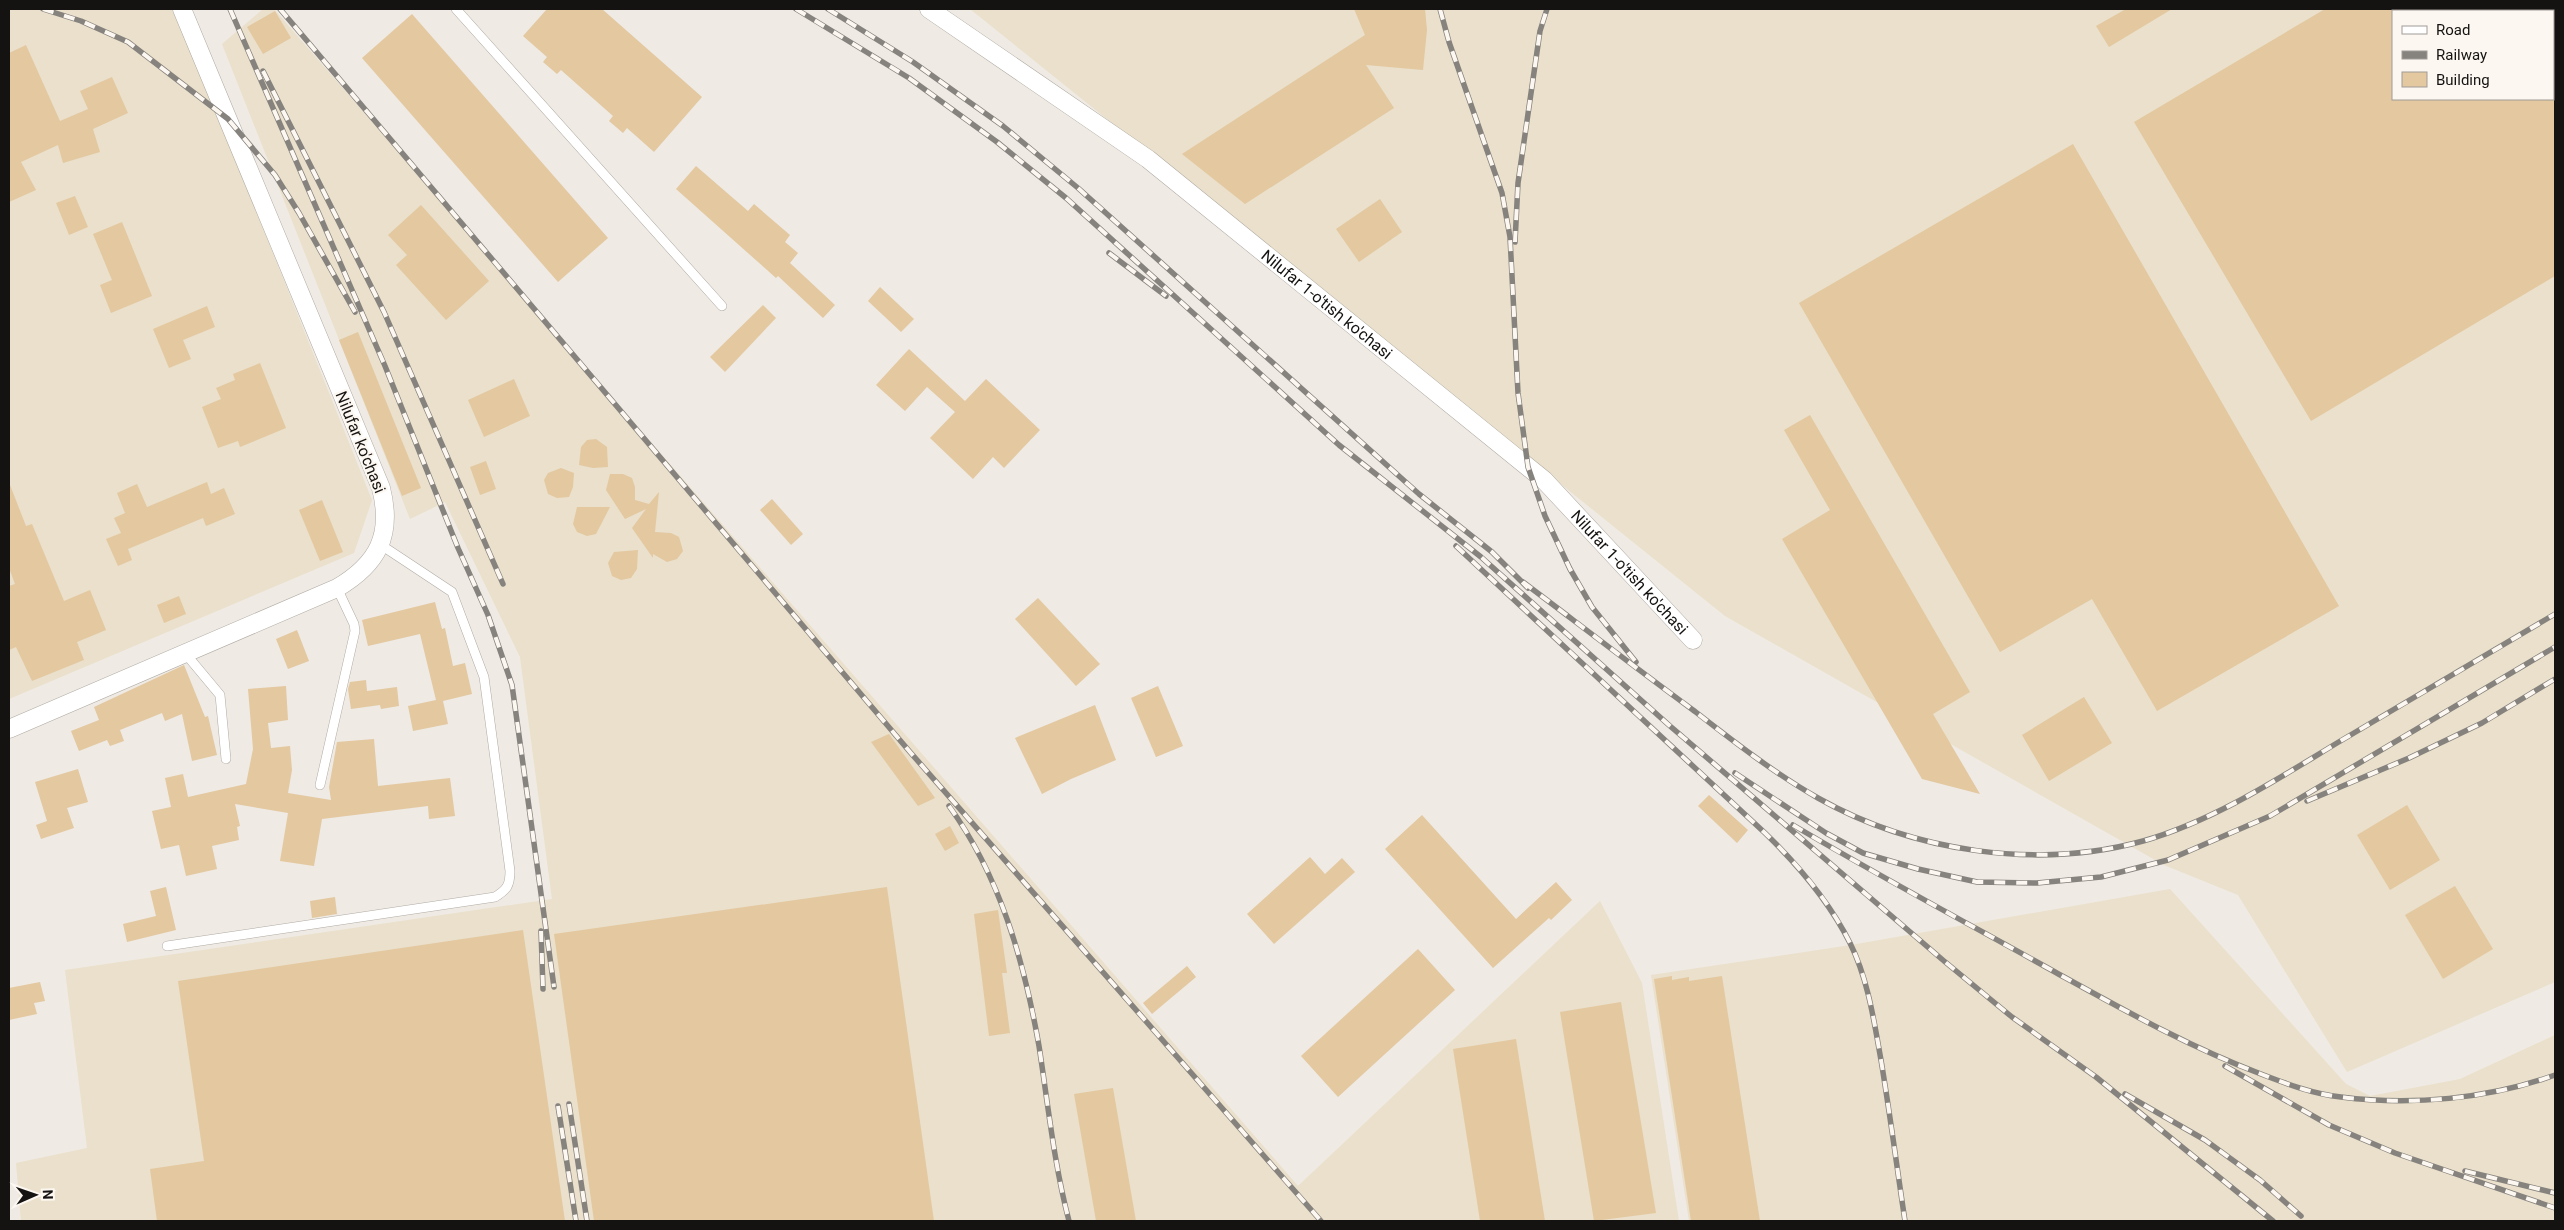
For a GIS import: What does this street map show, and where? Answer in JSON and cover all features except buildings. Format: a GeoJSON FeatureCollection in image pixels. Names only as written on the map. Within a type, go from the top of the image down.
{"type":"FeatureCollection","features":[{"type":"Feature","properties":{"kind":"street","name":"Nilufar ko'chasi"},"geometry":{"type":"LineString","coordinates":[[9,729],[337,588],[364,570],[381,545],[386,515],[381,488],[182,9]]}},
{"type":"Feature","properties":{"kind":"street","name":"Nilufar 1-o'tish ko'chasi"},"geometry":{"type":"LineString","coordinates":[[929,9],[1148,159],[1544,480],[1693,640]]}},
{"type":"Feature","properties":{"kind":"lane"},"geometry":{"type":"LineString","coordinates":[[456,9],[722,306]]}},
{"type":"Feature","properties":{"kind":"lane"},"geometry":{"type":"LineString","coordinates":[[167,946],[495,897],[506,891],[510,882],[510,871],[484,677],[452,592],[381,545]]}},
{"type":"Feature","properties":{"kind":"lane"},"geometry":{"type":"LineString","coordinates":[[320,785],[355,631],[351,617],[337,588]]}},
{"type":"Feature","properties":{"kind":"lane"},"geometry":{"type":"LineString","coordinates":[[185,653],[220,695],[226,759]]}},
{"type":"Feature","properties":{"kind":"shaded area"},"geometry":{"type":"Polygon","coordinates":[[[9,9],[175,9],[372,500],[354,553],[9,699],[9,9]]]}},
{"type":"Feature","properties":{"kind":"shaded area"},"geometry":{"type":"Polygon","coordinates":[[[263,9],[274,9],[1298,1186],[1600,901],[1642,983],[1679,1221],[21,1221],[16,1163],[87,1148],[65,970],[552,899],[520,657],[445,502],[410,519],[222,44],[263,9]]]}},
{"type":"Feature","properties":{"kind":"shaded area"},"geometry":{"type":"Polygon","coordinates":[[[970,9],[2555,9],[2555,982],[2347,1072],[2238,895],[2164,865],[1725,616],[970,9]]]}},
{"type":"Feature","properties":{"kind":"shaded area"},"geometry":{"type":"Polygon","coordinates":[[[2170,889],[2346,1084],[2370,1096],[2460,1079],[2555,1035],[2555,1221],[1689,1221],[1651,975],[1851,945],[2170,889]]]}},
{"type":"Feature","properties":{"kind":"railway"},"geometry":{"type":"LineString","coordinates":[[43,9],[81,21],[128,42],[228,119],[275,175],[299,213],[355,312]]}},
{"type":"Feature","properties":{"kind":"railway"},"geometry":{"type":"LineString","coordinates":[[230,9],[385,366],[458,548],[488,615],[512,685],[554,987]]}},
{"type":"Feature","properties":{"kind":"railway"},"geometry":{"type":"LineString","coordinates":[[280,9],[910,752],[1321,1221]]}},
{"type":"Feature","properties":{"kind":"railway"},"geometry":{"type":"LineString","coordinates":[[796,9],[909,78],[997,142],[1066,198],[1339,445],[1481,557],[1670,726],[1944,961],[2012,1017],[2096,1077],[2273,1221]]}},
{"type":"Feature","properties":{"kind":"railway"},"geometry":{"type":"LineString","coordinates":[[828,9],[913,62],[1003,126],[1078,188],[1419,494],[1492,552],[1528,588]]}},
{"type":"Feature","properties":{"kind":"railway"},"geometry":{"type":"LineString","coordinates":[[1440,9],[1449,42],[1502,193],[1510,237],[1518,393],[1528,467],[1545,516],[1570,569],[1592,607],[1636,662]]}},
{"type":"Feature","properties":{"kind":"railway"},"geometry":{"type":"LineString","coordinates":[[1515,242],[1518,183],[1540,31],[1547,9]]}},
{"type":"Feature","properties":{"kind":"railway"},"geometry":{"type":"LineString","coordinates":[[263,71],[384,312],[503,584]]}},
{"type":"Feature","properties":{"kind":"railway"},"geometry":{"type":"LineString","coordinates":[[1109,253],[1166,296]]}},
{"type":"Feature","properties":{"kind":"railway"},"geometry":{"type":"LineString","coordinates":[[1456,546],[1765,833],[1790,858],[1833,913],[1856,957],[1870,1000],[1905,1221]]}},
{"type":"Feature","properties":{"kind":"railway"},"geometry":{"type":"LineString","coordinates":[[1523,582],[1754,756],[1818,798],[1855,817],[1894,832],[1935,843],[1977,851],[2019,854],[2061,854],[2103,850],[2169,833],[2219,811],[2267,785],[2555,614]]}},
{"type":"Feature","properties":{"kind":"railway"},"geometry":{"type":"LineString","coordinates":[[1735,773],[1826,833],[1863,853],[1918,869],[1977,882],[2037,883],[2101,877],[2168,860],[2270,816],[2555,647]]}},
{"type":"Feature","properties":{"kind":"railway"},"geometry":{"type":"LineString","coordinates":[[2307,801],[2409,758],[2482,723],[2555,679]]}},
{"type":"Feature","properties":{"kind":"railway"},"geometry":{"type":"LineString","coordinates":[[949,806],[967,833],[996,890],[1008,920],[1026,982],[1039,1046],[1055,1156],[1069,1221]]}},
{"type":"Feature","properties":{"kind":"railway"},"geometry":{"type":"LineString","coordinates":[[1793,825],[1858,863],[2156,1027],[2208,1052],[2290,1085],[2320,1094],[2341,1097],[2368,1100],[2422,1100],[2476,1095],[2503,1090],[2555,1075]]}},
{"type":"Feature","properties":{"kind":"railway"},"geometry":{"type":"LineString","coordinates":[[541,931],[543,989]]}},
{"type":"Feature","properties":{"kind":"railway"},"geometry":{"type":"LineString","coordinates":[[2225,1066],[2329,1125],[2395,1153],[2555,1208]]}},
{"type":"Feature","properties":{"kind":"railway"},"geometry":{"type":"LineString","coordinates":[[2125,1094],[2205,1140],[2260,1180],[2301,1216]]}},
{"type":"Feature","properties":{"kind":"railway"},"geometry":{"type":"LineString","coordinates":[[569,1104],[587,1221]]}},
{"type":"Feature","properties":{"kind":"railway"},"geometry":{"type":"LineString","coordinates":[[558,1106],[576,1221]]}},
{"type":"Feature","properties":{"kind":"railway"},"geometry":{"type":"LineString","coordinates":[[2465,1171],[2555,1193]]}}]}
